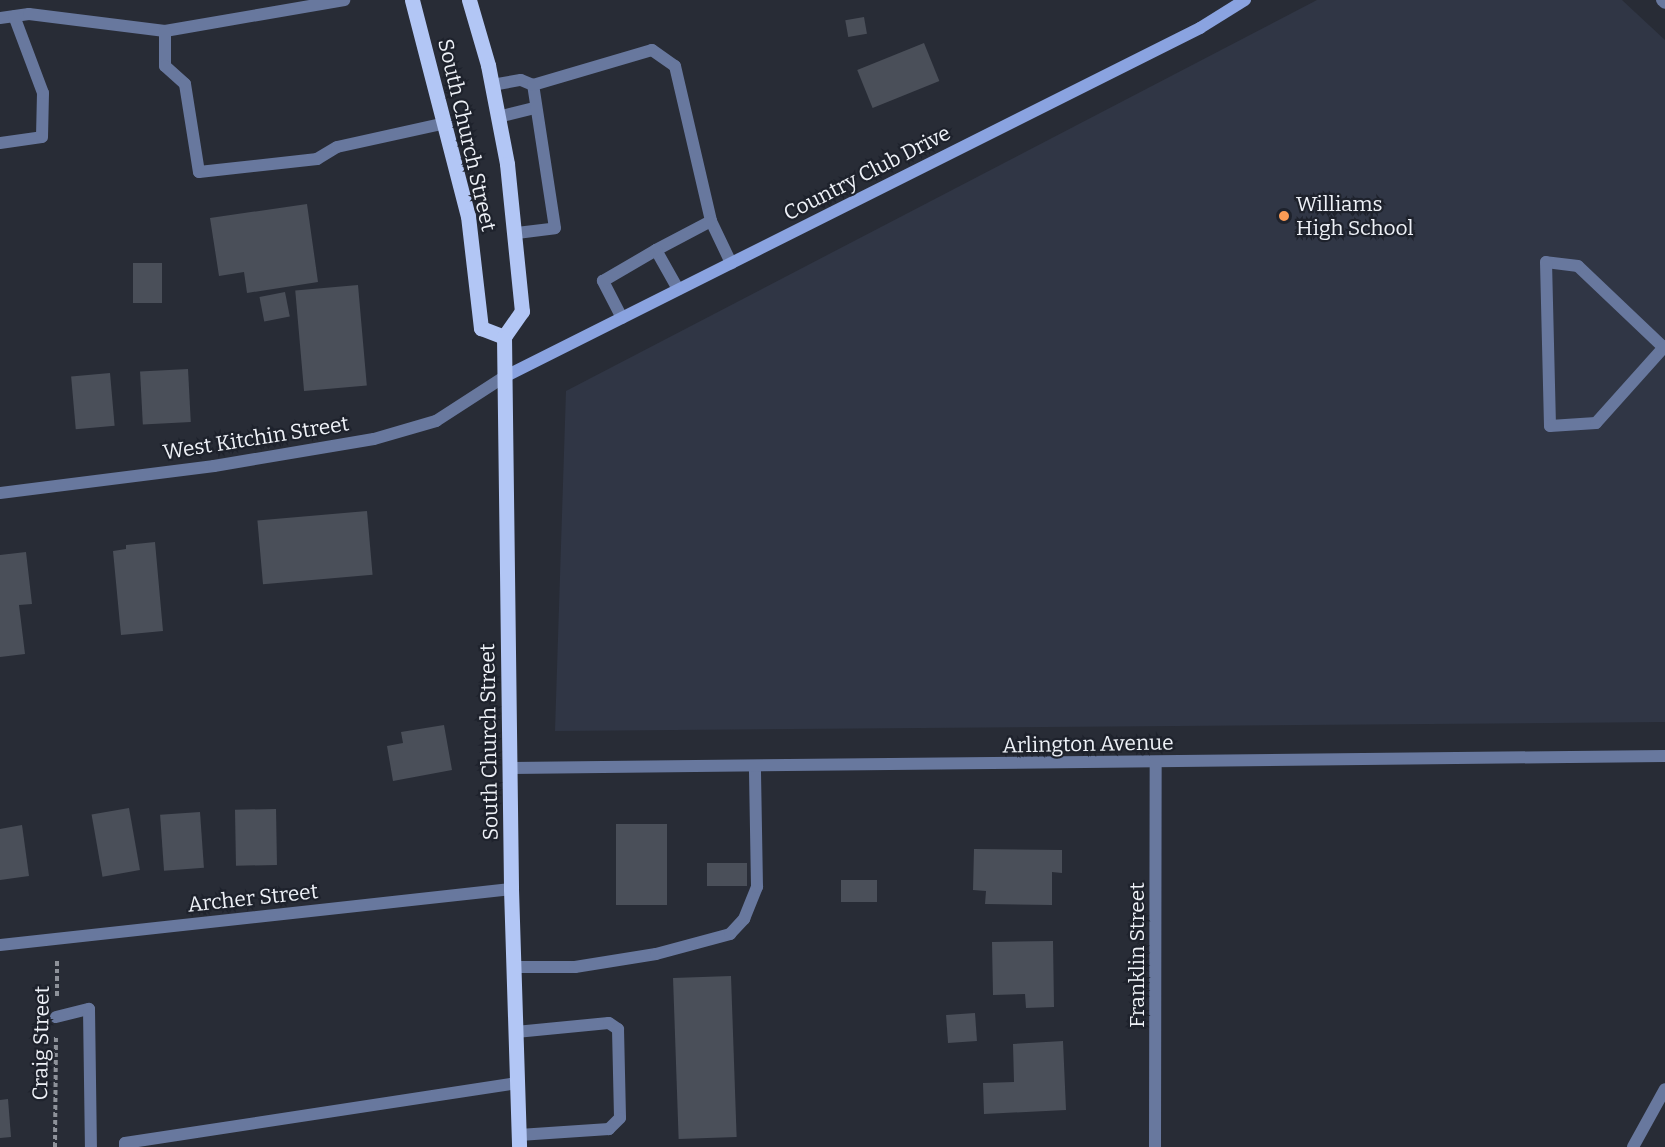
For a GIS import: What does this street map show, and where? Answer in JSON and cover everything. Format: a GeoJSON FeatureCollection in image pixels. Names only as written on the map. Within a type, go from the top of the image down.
{"type":"FeatureCollection","features":[{"type":"Feature","properties":{"kind":"main road","name":"South Church Street"},"geometry":{"type":"LineString","coordinates":[[412,0],[446,123],[468,216],[481,328],[504,337]]}},
{"type":"Feature","properties":{"kind":"main road","name":"South Church Street"},"geometry":{"type":"LineString","coordinates":[[469,0],[492,85],[498,117],[517,233],[522,311],[504,337],[511,889],[519,1141]]}},
{"type":"Feature","properties":{"kind":"street"},"geometry":{"type":"LineString","coordinates":[[0,18],[29,14],[165,31],[344,0]]}},
{"type":"Feature","properties":{"kind":"street","name":"Country Club Drive"},"geometry":{"type":"LineString","coordinates":[[504,377],[1200,28],[1245,0]]}},
{"type":"Feature","properties":{"kind":"street"},"geometry":{"type":"LineString","coordinates":[[0,143],[42,137],[44,93],[14,16]]}},
{"type":"Feature","properties":{"kind":"street"},"geometry":{"type":"LineString","coordinates":[[165,31],[165,66],[186,84],[199,172],[317,159],[337,147],[446,123]]}},
{"type":"Feature","properties":{"kind":"street"},"geometry":{"type":"LineString","coordinates":[[492,85],[521,80],[532,85],[652,50],[675,66],[711,222],[731,263]]}},
{"type":"Feature","properties":{"kind":"street"},"geometry":{"type":"LineString","coordinates":[[517,233],[555,228],[532,85]]}},
{"type":"Feature","properties":{"kind":"street"},"geometry":{"type":"LineString","coordinates":[[498,117],[536,108]]}},
{"type":"Feature","properties":{"kind":"street"},"geometry":{"type":"LineString","coordinates":[[622,318],[603,281],[711,222]]}},
{"type":"Feature","properties":{"kind":"street"},"geometry":{"type":"LineString","coordinates":[[656,250],[678,289]]}},
{"type":"Feature","properties":{"kind":"street"},"geometry":{"type":"LineString","coordinates":[[1546,262],[1578,266],[1664,347],[1596,423],[1550,426],[1546,262]]}},
{"type":"Feature","properties":{"kind":"street","name":"West Kitchin Street"},"geometry":{"type":"LineString","coordinates":[[0,493],[214,466],[374,439],[436,421],[504,377]]}},
{"type":"Feature","properties":{"kind":"street","name":"Arlington Avenue"},"geometry":{"type":"LineString","coordinates":[[511,768],[755,768],[1665,756]]}},
{"type":"Feature","properties":{"kind":"street","name":"Franklin Street"},"geometry":{"type":"LineString","coordinates":[[1155,1147],[1156,763]]}},
{"type":"Feature","properties":{"kind":"street"},"geometry":{"type":"LineString","coordinates":[[514,967],[575,967],[656,954],[730,934],[744,919],[757,887],[755,768]]}},
{"type":"Feature","properties":{"kind":"street","name":"Archer Street"},"geometry":{"type":"LineString","coordinates":[[0,945],[511,889]]}},
{"type":"Feature","properties":{"kind":"street"},"geometry":{"type":"LineString","coordinates":[[56,1017],[89,1010],[91,1147]]}},
{"type":"Feature","properties":{"kind":"street"},"geometry":{"type":"LineString","coordinates":[[516,1032],[609,1023],[618,1029],[620,1118],[609,1129],[519,1141]]}},
{"type":"Feature","properties":{"kind":"street"},"geometry":{"type":"LineString","coordinates":[[125,1147],[125,1143],[517,1083]]}},
{"type":"Feature","properties":{"kind":"street"},"geometry":{"type":"LineString","coordinates":[[1633,1147],[1665,1089]]}},
{"type":"Feature","properties":{"kind":"path","name":"Craig Street"},"geometry":{"type":"LineString","coordinates":[[56,1147],[57,939]]}},
{"type":"Feature","properties":{"kind":"shaded area","name":"Williams High School"},"geometry":{"type":"Polygon","coordinates":[[[1317,0],[1622,0],[1665,40],[1665,722],[555,731],[566,391],[1317,0]]]}},
{"type":"Feature","properties":{"kind":"building"},"geometry":{"type":"Polygon","coordinates":[[[864,17],[867,34],[848,37],[845,20],[864,17]]]}},
{"type":"Feature","properties":{"kind":"building"},"geometry":{"type":"Polygon","coordinates":[[[924,43],[939,81],[873,108],[857,70],[924,43]]]}},
{"type":"Feature","properties":{"kind":"building"},"geometry":{"type":"Polygon","coordinates":[[[307,204],[318,282],[247,293],[244,272],[219,276],[210,218],[307,204]]]}},
{"type":"Feature","properties":{"kind":"building"},"geometry":{"type":"Polygon","coordinates":[[[133,263],[162,263],[162,303],[133,303],[133,263]]]}},
{"type":"Feature","properties":{"kind":"building"},"geometry":{"type":"Polygon","coordinates":[[[358,285],[367,386],[304,391],[295,290],[358,285]]]}},
{"type":"Feature","properties":{"kind":"building"},"geometry":{"type":"Polygon","coordinates":[[[285,292],[290,317],[264,322],[259,297],[285,292]]]}},
{"type":"Feature","properties":{"kind":"building"},"geometry":{"type":"Polygon","coordinates":[[[188,369],[191,422],[143,424],[140,372],[188,369]]]}},
{"type":"Feature","properties":{"kind":"building"},"geometry":{"type":"Polygon","coordinates":[[[110,373],[115,426],[76,429],[71,376],[110,373]]]}},
{"type":"Feature","properties":{"kind":"building"},"geometry":{"type":"Polygon","coordinates":[[[367,511],[373,575],[263,584],[257,521],[367,511]]]}},
{"type":"Feature","properties":{"kind":"building"},"geometry":{"type":"Polygon","coordinates":[[[155,542],[163,631],[121,635],[113,551],[126,549],[126,545],[155,542]]]}},
{"type":"Feature","properties":{"kind":"building"},"geometry":{"type":"Polygon","coordinates":[[[26,552],[32,604],[19,605],[25,654],[0,657],[0,555],[26,552]]]}},
{"type":"Feature","properties":{"kind":"building"},"geometry":{"type":"Polygon","coordinates":[[[444,725],[452,770],[393,781],[387,746],[403,743],[401,732],[444,725]]]}},
{"type":"Feature","properties":{"kind":"building"},"geometry":{"type":"Polygon","coordinates":[[[129,808],[140,870],[103,877],[92,815],[129,808]]]}},
{"type":"Feature","properties":{"kind":"building"},"geometry":{"type":"Polygon","coordinates":[[[276,809],[277,865],[236,866],[235,810],[276,809]]]}},
{"type":"Feature","properties":{"kind":"building"},"geometry":{"type":"Polygon","coordinates":[[[200,812],[204,868],[164,871],[160,815],[200,812]]]}},
{"type":"Feature","properties":{"kind":"building"},"geometry":{"type":"Polygon","coordinates":[[[616,824],[667,824],[667,905],[616,905],[616,824]]]}},
{"type":"Feature","properties":{"kind":"building"},"geometry":{"type":"Polygon","coordinates":[[[22,825],[29,876],[0,880],[0,829],[22,825]]]}},
{"type":"Feature","properties":{"kind":"building"},"geometry":{"type":"Polygon","coordinates":[[[974,849],[1062,850],[1062,873],[1052,872],[1052,905],[985,904],[986,891],[973,890],[974,849]]]}},
{"type":"Feature","properties":{"kind":"building"},"geometry":{"type":"Polygon","coordinates":[[[707,863],[747,863],[747,886],[707,886],[707,863]]]}},
{"type":"Feature","properties":{"kind":"building"},"geometry":{"type":"Polygon","coordinates":[[[841,880],[877,880],[877,902],[841,902],[841,880]]]}},
{"type":"Feature","properties":{"kind":"building"},"geometry":{"type":"Polygon","coordinates":[[[1053,941],[1054,1007],[1026,1008],[1025,994],[993,995],[992,942],[1053,941]]]}},
{"type":"Feature","properties":{"kind":"building"},"geometry":{"type":"Polygon","coordinates":[[[731,976],[737,1137],[679,1139],[673,978],[731,976]]]}},
{"type":"Feature","properties":{"kind":"building"},"geometry":{"type":"Polygon","coordinates":[[[975,1013],[977,1041],[948,1043],[946,1015],[975,1013]]]}},
{"type":"Feature","properties":{"kind":"building"},"geometry":{"type":"Polygon","coordinates":[[[1063,1041],[1066,1110],[984,1114],[983,1083],[1014,1082],[1013,1044],[1063,1041]]]}},
{"type":"Feature","properties":{"kind":"building"},"geometry":{"type":"Polygon","coordinates":[[[8,1099],[11,1137],[0,1138],[0,1100],[8,1099]]]}},
{"type":"Feature","properties":{"kind":"place","name":"Williams High School"},"geometry":{"type":"Point","coordinates":[1284,216]}}]}
